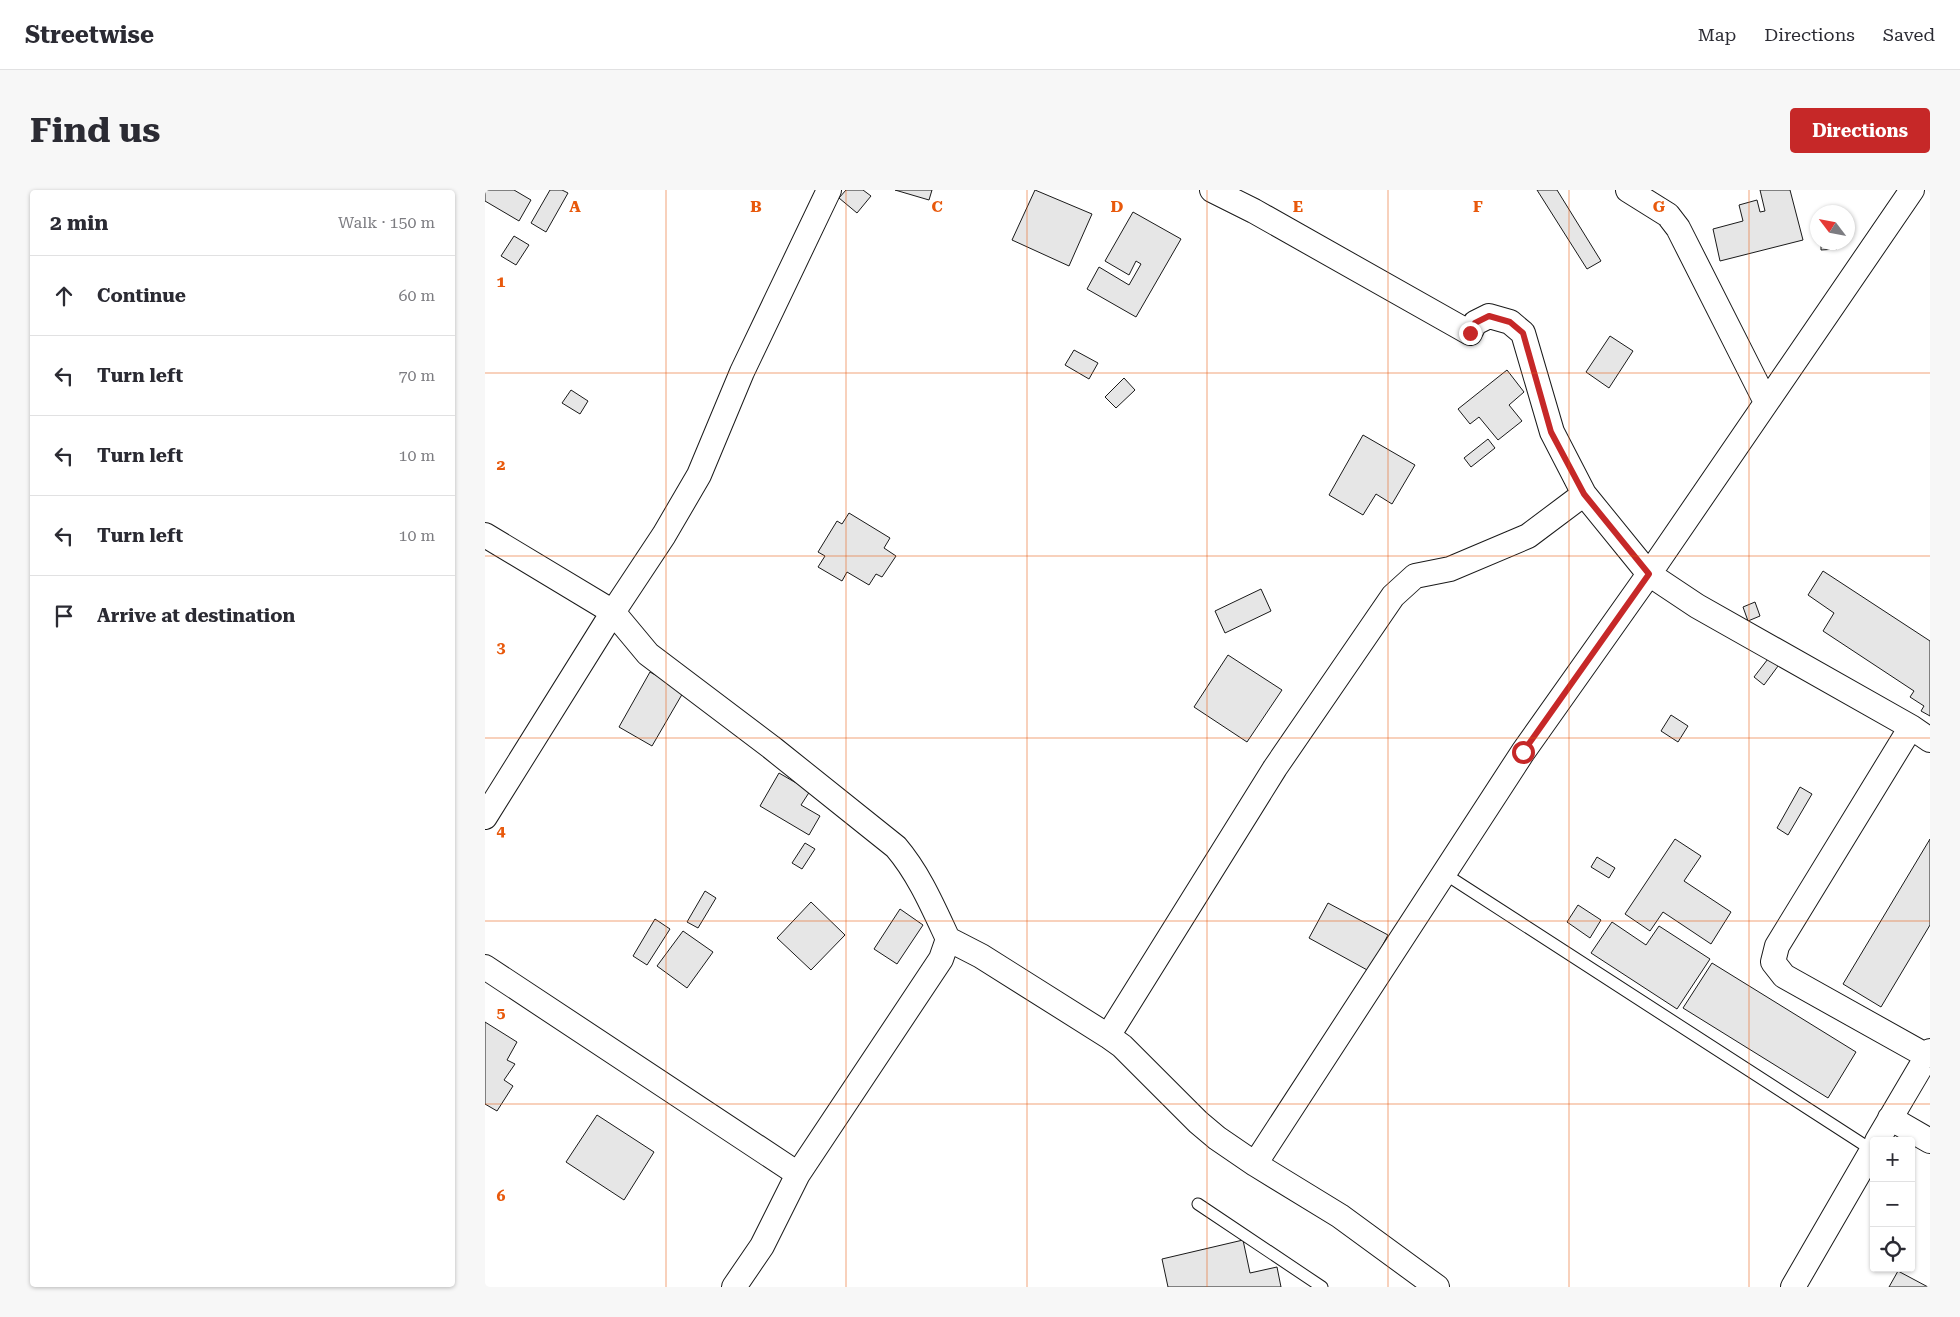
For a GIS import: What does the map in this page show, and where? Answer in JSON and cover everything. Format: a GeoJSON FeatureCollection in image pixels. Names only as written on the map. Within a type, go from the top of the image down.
{"type":"FeatureCollection","features":[{"type":"Feature","properties":{"kind":"street"},"geometry":{"type":"LineString","coordinates":[[485,817],[613,612],[664,535],[699,475],[742,372],[829,190]]}},
{"type":"Feature","properties":{"kind":"street"},"geometry":{"type":"LineString","coordinates":[[1212,190],[1254,211],[1470,333],[1475,323],[1489,316],[1510,322],[1523,333],[1551,432],[1584,494],[1649,574],[1697,606],[1921,733],[1777,946],[1773,962],[1783,976],[1929,1053],[1880,1137]]}},
{"type":"Feature","properties":{"kind":"street"},"geometry":{"type":"LineString","coordinates":[[1628,190],[1668,215],[1678,228],[1766,402]]}},
{"type":"Feature","properties":{"kind":"street"},"geometry":{"type":"LineString","coordinates":[[1255,1164],[1523,752],[1649,574],[1913,190]]}},
{"type":"Feature","properties":{"kind":"street"},"geometry":{"type":"LineString","coordinates":[[1108,1036],[1275,768],[1393,596],[1415,576],[1450,569],[1528,536],[1584,494]]}},
{"type":"Feature","properties":{"kind":"street"},"geometry":{"type":"LineString","coordinates":[[485,535],[613,612],[649,654],[896,847],[908,861],[948,939],[981,956],[1108,1036],[1122,1046],[1198,1122],[1217,1138],[1255,1164],[1340,1216],[1437,1287]]}},
{"type":"Feature","properties":{"kind":"street"},"geometry":{"type":"LineString","coordinates":[[734,1287],[762,1246],[798,1174],[941,959],[948,939]]}},
{"type":"Feature","properties":{"kind":"street"},"geometry":{"type":"LineString","coordinates":[[485,967],[798,1174]]}},
{"type":"Feature","properties":{"kind":"street"},"geometry":{"type":"LineString","coordinates":[[1890,1118],[1930,1141]]}},
{"type":"Feature","properties":{"kind":"street"},"geometry":{"type":"LineString","coordinates":[[1793,1287],[1870,1155]]}},
{"type":"Feature","properties":{"kind":"lane"},"geometry":{"type":"LineString","coordinates":[[1445,874],[1870,1143]]}},
{"type":"Feature","properties":{"kind":"lane"},"geometry":{"type":"LineString","coordinates":[[1198,1204],[1322,1287]]}},
{"type":"Feature","properties":{"kind":"building"},"geometry":{"type":"Polygon","coordinates":[[[485,190],[514,190],[531,200],[519,221],[485,201],[485,190]]]}},
{"type":"Feature","properties":{"kind":"building"},"geometry":{"type":"Polygon","coordinates":[[[550,190],[562,190],[568,193],[546,232],[531,223],[550,190]]]}},
{"type":"Feature","properties":{"kind":"building"},"geometry":{"type":"Polygon","coordinates":[[[846,190],[863,190],[871,196],[857,213],[839,198],[846,190]]]}},
{"type":"Feature","properties":{"kind":"building"},"geometry":{"type":"Polygon","coordinates":[[[895,190],[932,190],[929,200],[895,190]]]}},
{"type":"Feature","properties":{"kind":"building"},"geometry":{"type":"Polygon","coordinates":[[[1035,190],[1092,214],[1069,266],[1012,240],[1035,190]]]}},
{"type":"Feature","properties":{"kind":"building"},"geometry":{"type":"Polygon","coordinates":[[[1537,190],[1557,190],[1601,261],[1587,269],[1537,190]]]}},
{"type":"Feature","properties":{"kind":"building"},"geometry":{"type":"Polygon","coordinates":[[[1760,190],[1790,190],[1803,240],[1720,261],[1713,229],[1743,221],[1739,205],[1757,200],[1760,212],[1765,211],[1760,190]]]}},
{"type":"Feature","properties":{"kind":"building"},"geometry":{"type":"Polygon","coordinates":[[[1133,212],[1181,239],[1136,317],[1087,289],[1099,267],[1129,285],[1141,264],[1136,261],[1129,275],[1105,261],[1133,212]]]}},
{"type":"Feature","properties":{"kind":"building"},"geometry":{"type":"Polygon","coordinates":[[[514,236],[529,245],[516,265],[501,256],[514,236]]]}},
{"type":"Feature","properties":{"kind":"building"},"geometry":{"type":"Polygon","coordinates":[[[1610,336],[1633,351],[1609,388],[1586,372],[1610,336]]]}},
{"type":"Feature","properties":{"kind":"building"},"geometry":{"type":"Polygon","coordinates":[[[1074,350],[1098,363],[1089,379],[1065,365],[1074,350]]]}},
{"type":"Feature","properties":{"kind":"building"},"geometry":{"type":"Polygon","coordinates":[[[1507,370],[1524,392],[1509,405],[1522,421],[1498,440],[1479,417],[1470,424],[1458,409],[1507,370]]]}},
{"type":"Feature","properties":{"kind":"building"},"geometry":{"type":"Polygon","coordinates":[[[1124,378],[1135,390],[1116,408],[1105,397],[1124,378]]]}},
{"type":"Feature","properties":{"kind":"building"},"geometry":{"type":"Polygon","coordinates":[[[571,390],[588,401],[580,414],[562,403],[571,390]]]}},
{"type":"Feature","properties":{"kind":"building"},"geometry":{"type":"Polygon","coordinates":[[[1363,435],[1415,465],[1392,504],[1376,494],[1363,515],[1329,495],[1363,435]]]}},
{"type":"Feature","properties":{"kind":"building"},"geometry":{"type":"Polygon","coordinates":[[[1488,439],[1495,448],[1471,467],[1464,458],[1488,439]]]}},
{"type":"Feature","properties":{"kind":"building"},"geometry":{"type":"Polygon","coordinates":[[[849,513],[890,538],[884,548],[896,556],[882,577],[876,574],[869,585],[847,572],[842,581],[818,567],[825,556],[818,552],[837,521],[842,524],[849,513]]]}},
{"type":"Feature","properties":{"kind":"building"},"geometry":{"type":"Polygon","coordinates":[[[1823,571],[1930,641],[1930,716],[1921,711],[1924,706],[1910,697],[1914,691],[1823,631],[1834,613],[1808,595],[1823,571]]]}},
{"type":"Feature","properties":{"kind":"building"},"geometry":{"type":"Polygon","coordinates":[[[1261,589],[1271,611],[1225,633],[1215,611],[1261,589]]]}},
{"type":"Feature","properties":{"kind":"building"},"geometry":{"type":"Polygon","coordinates":[[[1755,602],[1760,616],[1748,621],[1743,607],[1755,602]]]}},
{"type":"Feature","properties":{"kind":"building"},"geometry":{"type":"Polygon","coordinates":[[[1228,655],[1282,690],[1247,742],[1194,707],[1228,655]]]}},
{"type":"Feature","properties":{"kind":"building"},"geometry":{"type":"Polygon","coordinates":[[[1771,655],[1781,662],[1764,685],[1754,677],[1771,655]]]}},
{"type":"Feature","properties":{"kind":"building"},"geometry":{"type":"Polygon","coordinates":[[[650,672],[684,691],[652,746],[619,727],[650,672]]]}},
{"type":"Feature","properties":{"kind":"building"},"geometry":{"type":"Polygon","coordinates":[[[1671,715],[1688,726],[1678,742],[1661,731],[1671,715]]]}},
{"type":"Feature","properties":{"kind":"building"},"geometry":{"type":"Polygon","coordinates":[[[779,773],[810,791],[801,805],[820,816],[809,835],[760,806],[779,773]]]}},
{"type":"Feature","properties":{"kind":"building"},"geometry":{"type":"Polygon","coordinates":[[[1800,787],[1812,794],[1788,835],[1777,828],[1800,787]]]}},
{"type":"Feature","properties":{"kind":"building"},"geometry":{"type":"Polygon","coordinates":[[[1675,839],[1701,856],[1684,881],[1731,912],[1711,944],[1663,912],[1650,931],[1625,914],[1675,839]]]}},
{"type":"Feature","properties":{"kind":"building"},"geometry":{"type":"Polygon","coordinates":[[[1930,839],[1930,925],[1881,1007],[1843,984],[1930,839]]]}},
{"type":"Feature","properties":{"kind":"building"},"geometry":{"type":"Polygon","coordinates":[[[805,843],[815,849],[802,869],[792,863],[805,843]]]}},
{"type":"Feature","properties":{"kind":"building"},"geometry":{"type":"Polygon","coordinates":[[[1597,857],[1615,868],[1609,878],[1591,867],[1597,857]]]}},
{"type":"Feature","properties":{"kind":"building"},"geometry":{"type":"Polygon","coordinates":[[[705,891],[716,898],[698,928],[687,922],[705,891]]]}},
{"type":"Feature","properties":{"kind":"building"},"geometry":{"type":"Polygon","coordinates":[[[811,902],[845,935],[811,970],[777,938],[811,902]]]}},
{"type":"Feature","properties":{"kind":"building"},"geometry":{"type":"Polygon","coordinates":[[[1328,903],[1388,935],[1369,971],[1309,938],[1328,903]]]}},
{"type":"Feature","properties":{"kind":"building"},"geometry":{"type":"Polygon","coordinates":[[[1578,905],[1601,920],[1590,938],[1567,922],[1578,905]]]}},
{"type":"Feature","properties":{"kind":"building"},"geometry":{"type":"Polygon","coordinates":[[[900,909],[923,925],[897,964],[874,949],[900,909]]]}},
{"type":"Feature","properties":{"kind":"building"},"geometry":{"type":"Polygon","coordinates":[[[655,919],[670,929],[647,965],[633,956],[655,919]]]}},
{"type":"Feature","properties":{"kind":"building"},"geometry":{"type":"Polygon","coordinates":[[[1612,922],[1646,945],[1659,926],[1710,959],[1677,1009],[1591,953],[1612,922]]]}},
{"type":"Feature","properties":{"kind":"building"},"geometry":{"type":"Polygon","coordinates":[[[683,931],[713,952],[687,988],[657,966],[683,931]]]}},
{"type":"Feature","properties":{"kind":"building"},"geometry":{"type":"Polygon","coordinates":[[[1712,963],[1856,1052],[1828,1098],[1683,1008],[1712,963]]]}},
{"type":"Feature","properties":{"kind":"building"},"geometry":{"type":"Polygon","coordinates":[[[485,1022],[517,1042],[507,1060],[515,1064],[504,1080],[513,1086],[497,1111],[485,1104],[485,1022]]]}},
{"type":"Feature","properties":{"kind":"building"},"geometry":{"type":"Polygon","coordinates":[[[597,1115],[654,1152],[624,1200],[566,1162],[597,1115]]]}},
{"type":"Feature","properties":{"kind":"building"},"geometry":{"type":"Polygon","coordinates":[[[1243,1240],[1250,1273],[1277,1267],[1281,1287],[1168,1287],[1162,1259],[1243,1240]]]}},
{"type":"Feature","properties":{"kind":"building"},"geometry":{"type":"Polygon","coordinates":[[[1897,1272],[1900,1272],[1928,1287],[1889,1287],[1897,1272]]]}},
{"type":"Feature","properties":{"kind":"route"},"geometry":{"type":"LineString","coordinates":[[1470,333],[1475,323],[1489,316],[1510,322],[1523,333],[1551,432],[1584,494],[1649,574],[1523,752]]}}]}
